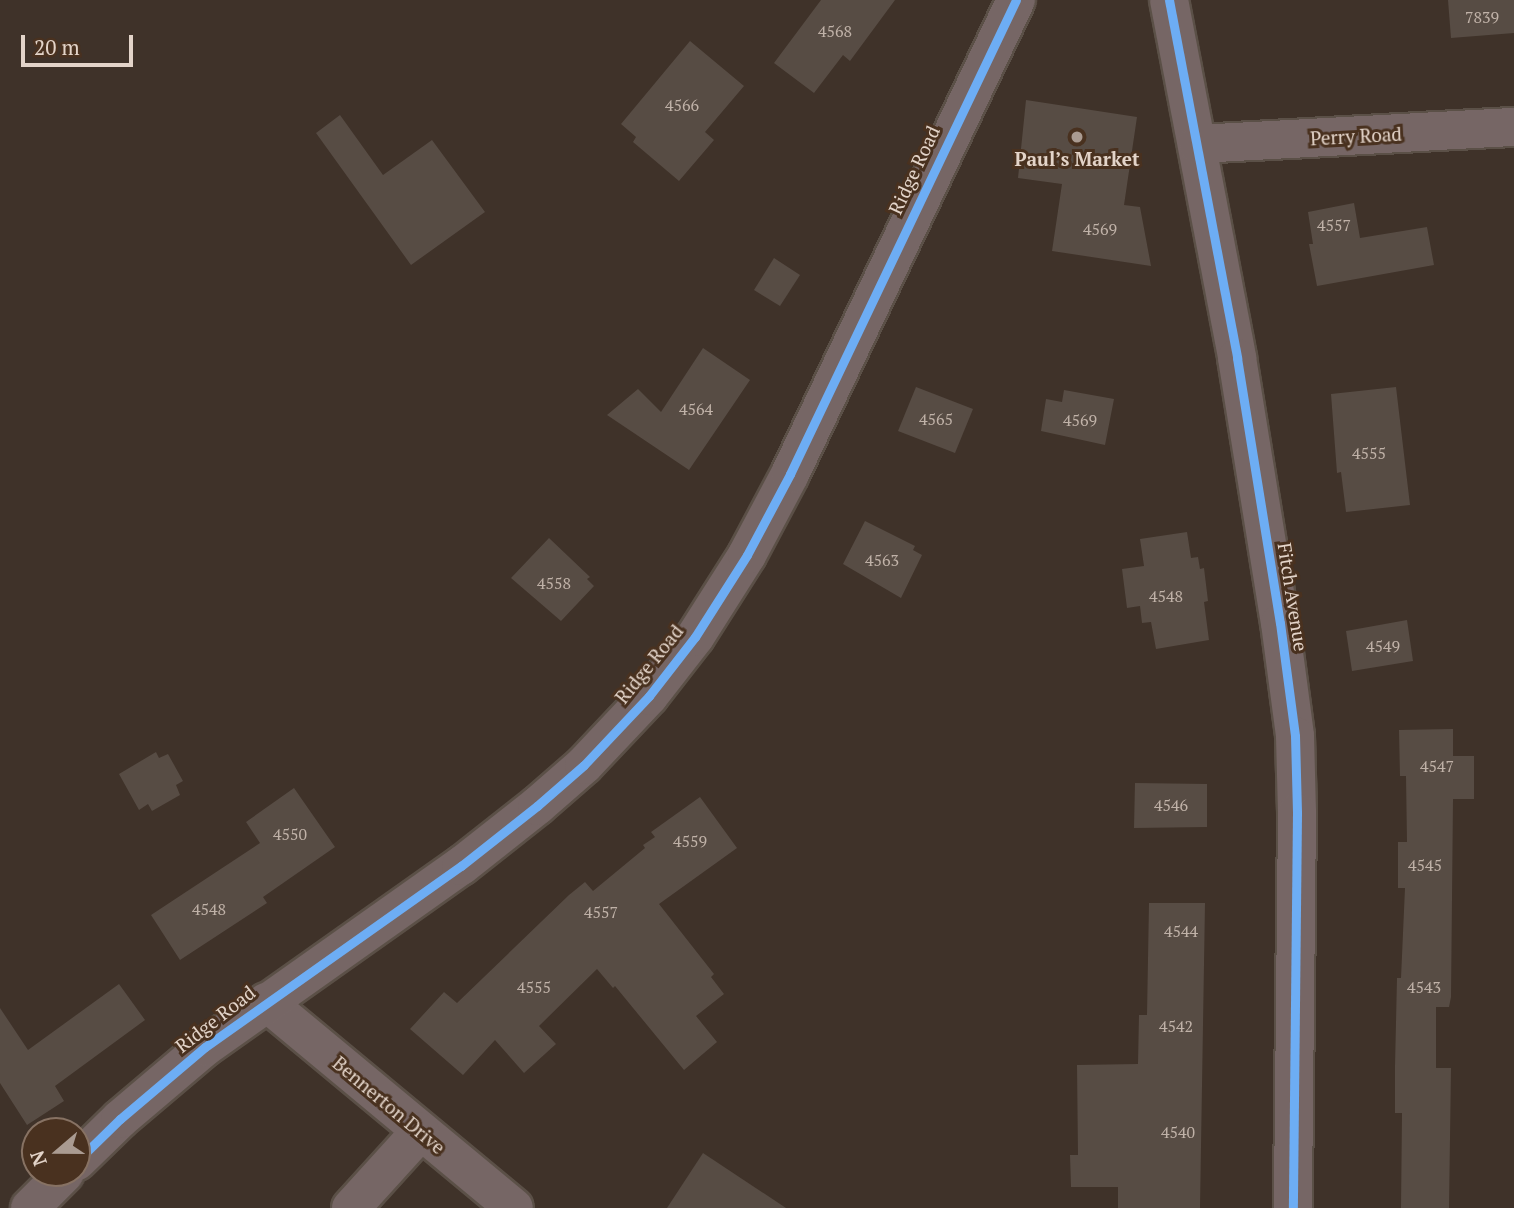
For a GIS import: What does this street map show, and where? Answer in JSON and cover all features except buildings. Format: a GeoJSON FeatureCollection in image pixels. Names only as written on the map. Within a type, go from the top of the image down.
{"type":"FeatureCollection","features":[{"type":"Feature","properties":{"kind":"street","name":"Ridge Road"},"geometry":{"type":"LineString","coordinates":[[91,1147],[120,1119],[266,1002],[461,866],[537,806],[584,765],[649,695],[695,637],[747,555],[790,474],[1016,0]]}},
{"type":"Feature","properties":{"kind":"street","name":"Fitch Avenue"},"geometry":{"type":"LineString","coordinates":[[1169,0],[1241,384],[1295,736],[1297,813],[1293,1208]]}},
{"type":"Feature","properties":{"kind":"street","name":"Perry Road"},"geometry":{"type":"LineString","coordinates":[[1198,144],[1514,127]]}},
{"type":"Feature","properties":{"kind":"street","name":"Bennerton Drive"},"geometry":{"type":"LineString","coordinates":[[266,1002],[514,1208]]}},
{"type":"Feature","properties":{"kind":"street"},"geometry":{"type":"LineString","coordinates":[[351,1208],[421,1132]]}},
{"type":"Feature","properties":{"kind":"street"},"geometry":{"type":"LineString","coordinates":[[30,1208],[51,1187]]}},
{"type":"Feature","properties":{"kind":"cycle path"},"geometry":{"type":"LineString","coordinates":[[91,1147],[120,1119],[205,1047],[461,866],[537,806],[584,765],[649,696],[695,637],[747,555],[790,474],[1016,0]]}},
{"type":"Feature","properties":{"kind":"cycle path"},"geometry":{"type":"LineString","coordinates":[[1169,0],[1237,358],[1280,623],[1295,736],[1297,813],[1293,1208]]}},
{"type":"Feature","properties":{"kind":"place","name":"Paul’s Market"},"geometry":{"type":"Point","coordinates":[1077,137]}}]}
